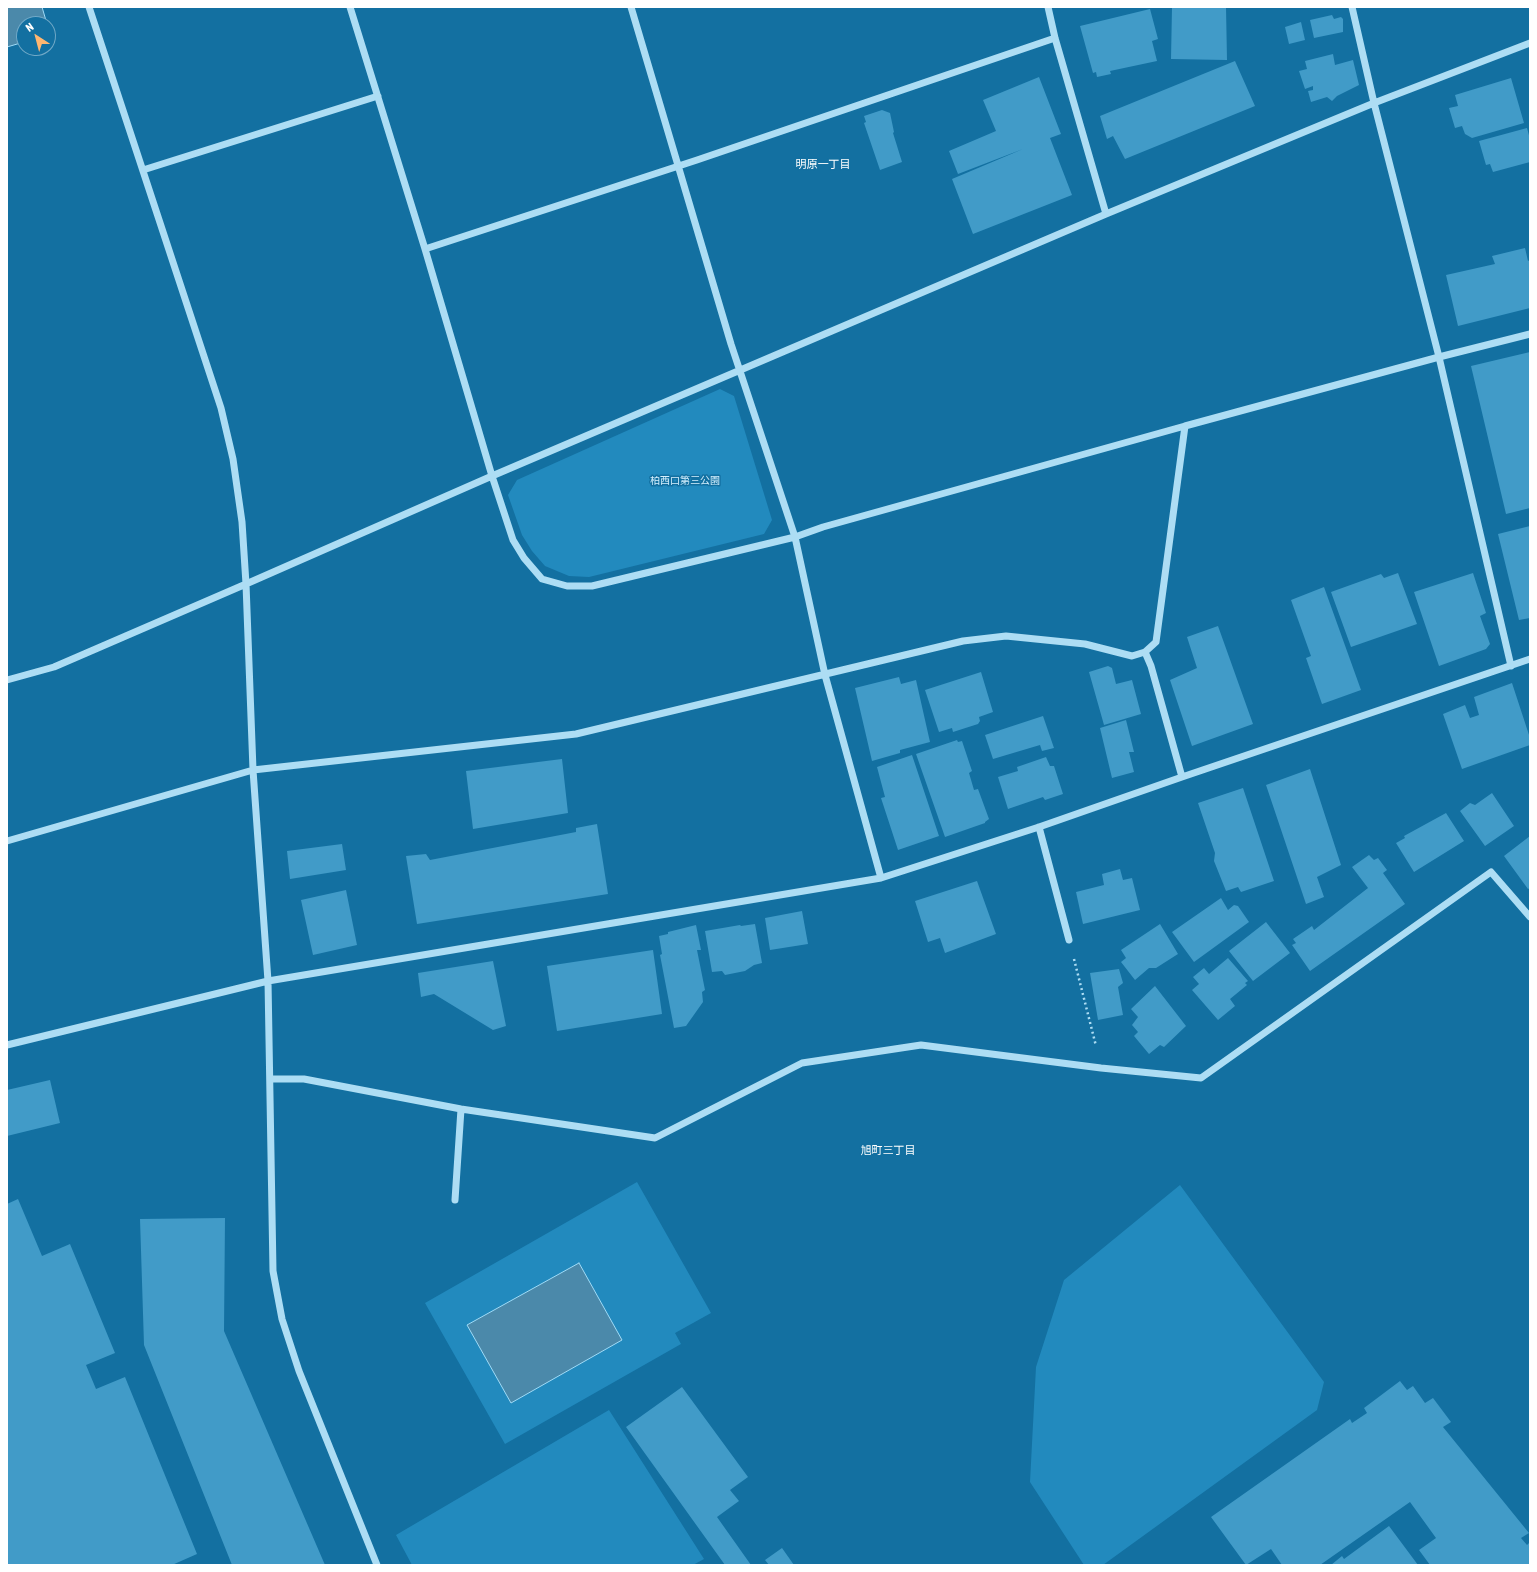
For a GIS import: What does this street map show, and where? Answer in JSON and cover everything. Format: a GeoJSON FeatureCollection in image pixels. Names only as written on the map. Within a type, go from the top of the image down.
{"type":"FeatureCollection","features":[{"type":"Feature","properties":{"kind":"street"},"geometry":{"type":"LineString","coordinates":[[89,7],[221,408],[233,459],[242,522],[246,584],[253,770],[268,981],[273,1271],[282,1319],[299,1371],[377,1565]]}},
{"type":"Feature","properties":{"kind":"street"},"geometry":{"type":"LineString","coordinates":[[350,7],[425,249],[492,476],[513,540],[524,558],[542,579],[567,586],[592,586],[795,537],[839,523],[1184,426],[1438,356],[1530,334]]}},
{"type":"Feature","properties":{"kind":"street"},"geometry":{"type":"LineString","coordinates":[[631,7],[739,370],[795,537],[825,676],[881,878]]}},
{"type":"Feature","properties":{"kind":"street"},"geometry":{"type":"LineString","coordinates":[[1048,7],[1055,38],[1106,214]]}},
{"type":"Feature","properties":{"kind":"street"},"geometry":{"type":"LineString","coordinates":[[1352,7],[1374,103],[1438,356],[1511,666]]}},
{"type":"Feature","properties":{"kind":"street"},"geometry":{"type":"LineString","coordinates":[[425,249],[678,166],[1055,38]]}},
{"type":"Feature","properties":{"kind":"street"},"geometry":{"type":"LineString","coordinates":[[7,680],[54,667],[492,476],[1106,214],[1374,103],[1530,43]]}},
{"type":"Feature","properties":{"kind":"street"},"geometry":{"type":"LineString","coordinates":[[143,170],[378,96]]}},
{"type":"Feature","properties":{"kind":"street"},"geometry":{"type":"LineString","coordinates":[[7,841],[253,770],[576,734],[825,676],[963,641],[1006,636],[1085,644],[1132,656],[1145,652],[1156,642],[1184,426]]}},
{"type":"Feature","properties":{"kind":"street"},"geometry":{"type":"LineString","coordinates":[[1145,652],[1151,666],[1182,776]]}},
{"type":"Feature","properties":{"kind":"street"},"geometry":{"type":"LineString","coordinates":[[7,1045],[268,981],[881,878],[1039,828],[1182,776],[1530,659]]}},
{"type":"Feature","properties":{"kind":"street"},"geometry":{"type":"LineString","coordinates":[[1039,828],[1069,940]]}},
{"type":"Feature","properties":{"kind":"street"},"geometry":{"type":"LineString","coordinates":[[270,1079],[304,1079],[461,1109],[655,1138],[802,1063],[920,1045],[1101,1068],[1200,1078],[1491,872],[1530,917]]}},
{"type":"Feature","properties":{"kind":"street"},"geometry":{"type":"LineString","coordinates":[[455,1200],[461,1109]]}},
{"type":"Feature","properties":{"kind":"path"},"geometry":{"type":"LineString","coordinates":[[1069,940],[1101,1068]]}},
{"type":"Feature","properties":{"kind":"green space","name":"柏西口第三公園"},"geometry":{"type":"Polygon","coordinates":[[[720,389],[734,396],[772,520],[764,534],[589,577],[569,576],[545,566],[532,551],[522,535],[508,495],[517,480],[720,389]]]}},
{"type":"Feature","properties":{"kind":"green space"},"geometry":{"type":"Polygon","coordinates":[[[637,1182],[711,1313],[675,1333],[681,1344],[505,1444],[425,1303],[637,1182]]]}},
{"type":"Feature","properties":{"kind":"green space"},"geometry":{"type":"Polygon","coordinates":[[[1180,1185],[1324,1382],[1317,1410],[1103,1565],[1084,1565],[1030,1482],[1036,1367],[1064,1280],[1180,1185]]]}},
{"type":"Feature","properties":{"kind":"green space"},"geometry":{"type":"Polygon","coordinates":[[[609,1410],[704,1559],[693,1565],[412,1565],[396,1535],[609,1410]]]}},
{"type":"Feature","properties":{"kind":"shaded area"},"geometry":{"type":"Polygon","coordinates":[[[7,7],[42,7],[45,16],[16,16],[16,44],[7,47],[7,7]]]}},
{"type":"Feature","properties":{"kind":"shaded area"},"geometry":{"type":"Polygon","coordinates":[[[579,1263],[622,1340],[511,1403],[467,1325],[579,1263]]]}},
{"type":"Feature","properties":{"kind":"building"},"geometry":{"type":"Polygon","coordinates":[[[1172,7],[1226,7],[1227,60],[1171,59],[1172,7]]]}},
{"type":"Feature","properties":{"kind":"building"},"geometry":{"type":"Polygon","coordinates":[[[1150,9],[1158,39],[1152,41],[1157,61],[1110,71],[1111,74],[1097,77],[1096,72],[1093,73],[1080,26],[1150,9]]]}},
{"type":"Feature","properties":{"kind":"building"},"geometry":{"type":"Polygon","coordinates":[[[1332,15],[1334,19],[1341,17],[1343,19],[1343,32],[1314,38],[1310,20],[1332,15]]]}},
{"type":"Feature","properties":{"kind":"building"},"geometry":{"type":"Polygon","coordinates":[[[1301,22],[1305,40],[1289,44],[1285,27],[1301,22]]]}},
{"type":"Feature","properties":{"kind":"building"},"geometry":{"type":"Polygon","coordinates":[[[1333,54],[1335,65],[1353,60],[1359,85],[1337,96],[1332,101],[1327,97],[1311,102],[1308,91],[1313,90],[1313,86],[1305,89],[1299,71],[1307,69],[1305,61],[1333,54]]]}},
{"type":"Feature","properties":{"kind":"building"},"geometry":{"type":"Polygon","coordinates":[[[1235,61],[1255,106],[1125,159],[1113,136],[1107,139],[1100,116],[1235,61]]]}},
{"type":"Feature","properties":{"kind":"building"},"geometry":{"type":"Polygon","coordinates":[[[1039,77],[1061,134],[1050,138],[1072,195],[973,234],[952,179],[1023,149],[958,174],[949,151],[996,131],[983,100],[1039,77]]]}},
{"type":"Feature","properties":{"kind":"building"},"geometry":{"type":"Polygon","coordinates":[[[1511,78],[1524,123],[1472,138],[1465,134],[1462,126],[1455,128],[1449,108],[1458,106],[1455,95],[1511,78]]]}},
{"type":"Feature","properties":{"kind":"building"},"geometry":{"type":"Polygon","coordinates":[[[882,110],[890,113],[893,133],[902,162],[880,170],[864,123],[866,122],[864,116],[882,110]]]}},
{"type":"Feature","properties":{"kind":"building"},"geometry":{"type":"Polygon","coordinates":[[[1527,128],[1530,139],[1530,162],[1493,172],[1490,164],[1486,165],[1479,141],[1527,128]]]}},
{"type":"Feature","properties":{"kind":"building"},"geometry":{"type":"Polygon","coordinates":[[[1525,248],[1528,261],[1530,260],[1530,308],[1458,326],[1446,275],[1495,264],[1492,256],[1525,248]]]}},
{"type":"Feature","properties":{"kind":"building"},"geometry":{"type":"Polygon","coordinates":[[[1530,352],[1530,508],[1506,514],[1471,366],[1530,352]]]}},
{"type":"Feature","properties":{"kind":"building"},"geometry":{"type":"Polygon","coordinates":[[[1530,526],[1530,618],[1519,620],[1498,534],[1530,526]]]}},
{"type":"Feature","properties":{"kind":"building"},"geometry":{"type":"Polygon","coordinates":[[[1398,573],[1417,624],[1351,647],[1331,592],[1381,574],[1384,578],[1398,573]]]}},
{"type":"Feature","properties":{"kind":"building"},"geometry":{"type":"Polygon","coordinates":[[[1473,573],[1486,613],[1480,616],[1490,644],[1486,649],[1439,666],[1414,592],[1473,573]]]}},
{"type":"Feature","properties":{"kind":"building"},"geometry":{"type":"Polygon","coordinates":[[[1324,587],[1361,690],[1322,704],[1306,658],[1311,656],[1291,600],[1324,587]]]}},
{"type":"Feature","properties":{"kind":"building"},"geometry":{"type":"Polygon","coordinates":[[[1218,626],[1253,724],[1192,746],[1170,680],[1197,668],[1187,637],[1218,626]]]}},
{"type":"Feature","properties":{"kind":"building"},"geometry":{"type":"Polygon","coordinates":[[[1108,666],[1112,668],[1116,684],[1132,680],[1141,714],[1104,725],[1089,672],[1108,666]]]}},
{"type":"Feature","properties":{"kind":"building"},"geometry":{"type":"Polygon","coordinates":[[[981,672],[993,712],[979,717],[980,721],[978,724],[953,732],[952,728],[939,732],[925,690],[981,672]]]}},
{"type":"Feature","properties":{"kind":"building"},"geometry":{"type":"Polygon","coordinates":[[[899,677],[901,684],[916,680],[930,742],[900,750],[900,753],[872,761],[855,688],[899,677]]]}},
{"type":"Feature","properties":{"kind":"building"},"geometry":{"type":"Polygon","coordinates":[[[1512,683],[1530,738],[1530,745],[1462,769],[1443,714],[1465,705],[1470,718],[1479,715],[1474,697],[1512,683]]]}},
{"type":"Feature","properties":{"kind":"building"},"geometry":{"type":"Polygon","coordinates":[[[1043,716],[1054,748],[1042,751],[1040,745],[993,759],[985,735],[1043,716]]]}},
{"type":"Feature","properties":{"kind":"building"},"geometry":{"type":"Polygon","coordinates":[[[1126,720],[1134,752],[1129,752],[1134,772],[1112,778],[1100,728],[1126,720]]]}},
{"type":"Feature","properties":{"kind":"building"},"geometry":{"type":"Polygon","coordinates":[[[957,740],[958,742],[962,741],[972,771],[969,773],[974,790],[978,789],[989,819],[985,823],[945,837],[916,754],[957,740]]]}},
{"type":"Feature","properties":{"kind":"building"},"geometry":{"type":"Polygon","coordinates":[[[912,755],[939,836],[898,850],[881,798],[885,797],[877,767],[912,755]]]}},
{"type":"Feature","properties":{"kind":"building"},"geometry":{"type":"Polygon","coordinates":[[[1046,757],[1050,766],[1054,766],[1063,794],[1045,800],[1043,797],[1008,809],[998,777],[1018,771],[1017,767],[1046,757]]]}},
{"type":"Feature","properties":{"kind":"building"},"geometry":{"type":"Polygon","coordinates":[[[562,759],[568,813],[473,829],[466,771],[562,759]]]}},
{"type":"Feature","properties":{"kind":"building"},"geometry":{"type":"Polygon","coordinates":[[[1310,769],[1341,865],[1317,877],[1324,897],[1306,904],[1266,785],[1310,769]]]}},
{"type":"Feature","properties":{"kind":"building"},"geometry":{"type":"Polygon","coordinates":[[[1243,788],[1274,881],[1241,892],[1238,887],[1226,891],[1214,861],[1215,853],[1198,803],[1243,788]]]}},
{"type":"Feature","properties":{"kind":"building"},"geometry":{"type":"Polygon","coordinates":[[[1492,793],[1514,826],[1485,846],[1460,811],[1470,803],[1475,805],[1492,793]]]}},
{"type":"Feature","properties":{"kind":"building"},"geometry":{"type":"Polygon","coordinates":[[[1446,813],[1464,841],[1414,872],[1396,843],[1405,838],[1404,836],[1446,813]]]}},
{"type":"Feature","properties":{"kind":"building"},"geometry":{"type":"Polygon","coordinates":[[[597,824],[608,894],[417,924],[406,856],[426,854],[430,860],[576,832],[576,828],[597,824]]]}},
{"type":"Feature","properties":{"kind":"building"},"geometry":{"type":"Polygon","coordinates":[[[1530,836],[1530,888],[1528,889],[1504,856],[1530,836]]]}},
{"type":"Feature","properties":{"kind":"building"},"geometry":{"type":"Polygon","coordinates":[[[342,844],[346,870],[290,879],[287,851],[342,844]]]}},
{"type":"Feature","properties":{"kind":"building"},"geometry":{"type":"Polygon","coordinates":[[[1369,855],[1374,860],[1378,858],[1387,870],[1383,873],[1405,904],[1310,971],[1292,945],[1296,943],[1293,939],[1312,926],[1314,930],[1368,888],[1352,867],[1369,855]]]}},
{"type":"Feature","properties":{"kind":"building"},"geometry":{"type":"Polygon","coordinates":[[[1120,869],[1123,880],[1132,878],[1140,910],[1083,924],[1076,892],[1104,885],[1102,874],[1120,869]]]}},
{"type":"Feature","properties":{"kind":"building"},"geometry":{"type":"Polygon","coordinates":[[[977,881],[996,934],[945,953],[940,938],[928,942],[915,901],[977,881]]]}},
{"type":"Feature","properties":{"kind":"building"},"geometry":{"type":"Polygon","coordinates":[[[346,890],[357,945],[313,955],[301,900],[346,890]]]}},
{"type":"Feature","properties":{"kind":"building"},"geometry":{"type":"Polygon","coordinates":[[[1221,898],[1228,910],[1234,905],[1238,906],[1249,922],[1194,962],[1172,932],[1221,898]]]}},
{"type":"Feature","properties":{"kind":"building"},"geometry":{"type":"Polygon","coordinates":[[[802,911],[808,944],[770,950],[765,918],[802,911]]]}},
{"type":"Feature","properties":{"kind":"building"},"geometry":{"type":"Polygon","coordinates":[[[1266,922],[1290,953],[1253,981],[1229,951],[1266,922]]]}},
{"type":"Feature","properties":{"kind":"building"},"geometry":{"type":"Polygon","coordinates":[[[755,924],[762,963],[754,965],[745,971],[725,975],[722,971],[712,972],[705,931],[755,924]]]}},
{"type":"Feature","properties":{"kind":"building"},"geometry":{"type":"Polygon","coordinates":[[[1160,924],[1178,954],[1156,968],[1149,968],[1135,980],[1121,962],[1126,958],[1121,950],[1160,924]]]}},
{"type":"Feature","properties":{"kind":"building"},"geometry":{"type":"Polygon","coordinates":[[[696,925],[701,950],[697,950],[705,990],[702,992],[703,1002],[686,1026],[674,1028],[660,955],[662,954],[659,936],[668,934],[668,932],[696,925]]]}},
{"type":"Feature","properties":{"kind":"building"},"geometry":{"type":"Polygon","coordinates":[[[653,950],[662,1014],[557,1031],[547,966],[653,950]]]}},
{"type":"Feature","properties":{"kind":"building"},"geometry":{"type":"Polygon","coordinates":[[[1228,958],[1248,981],[1245,983],[1247,985],[1230,999],[1235,1006],[1218,1020],[1192,990],[1199,984],[1193,977],[1204,968],[1209,974],[1228,958]]]}},
{"type":"Feature","properties":{"kind":"building"},"geometry":{"type":"Polygon","coordinates":[[[493,961],[506,1026],[493,1030],[434,994],[421,997],[418,973],[493,961]]]}},
{"type":"Feature","properties":{"kind":"building"},"geometry":{"type":"Polygon","coordinates":[[[1119,969],[1123,983],[1118,987],[1123,1015],[1098,1020],[1090,973],[1119,969]]]}},
{"type":"Feature","properties":{"kind":"building"},"geometry":{"type":"Polygon","coordinates":[[[1155,986],[1186,1026],[1164,1047],[1160,1045],[1149,1054],[1134,1036],[1138,1032],[1132,1025],[1138,1017],[1131,1009],[1155,986]]]}},
{"type":"Feature","properties":{"kind":"building"},"geometry":{"type":"Polygon","coordinates":[[[50,1080],[60,1123],[7,1136],[7,1090],[50,1080]]]}},
{"type":"Feature","properties":{"kind":"building"},"geometry":{"type":"Polygon","coordinates":[[[18,1199],[42,1256],[70,1244],[115,1353],[86,1365],[96,1389],[125,1377],[197,1554],[172,1565],[7,1565],[7,1204],[18,1199]]]}},
{"type":"Feature","properties":{"kind":"building"},"geometry":{"type":"Polygon","coordinates":[[[225,1218],[224,1331],[325,1565],[232,1565],[144,1345],[140,1219],[225,1218]]]}},
{"type":"Feature","properties":{"kind":"building"},"geometry":{"type":"Polygon","coordinates":[[[1400,1381],[1407,1390],[1413,1386],[1425,1403],[1433,1398],[1451,1422],[1443,1427],[1529,1533],[1521,1538],[1527,1545],[1530,1542],[1530,1565],[1430,1565],[1419,1550],[1436,1538],[1410,1502],[1320,1565],[1282,1565],[1271,1549],[1246,1565],[1211,1517],[1350,1419],[1352,1423],[1367,1413],[1364,1408],[1400,1381]]]}},
{"type":"Feature","properties":{"kind":"building"},"geometry":{"type":"Polygon","coordinates":[[[682,1387],[748,1477],[730,1490],[739,1501],[717,1517],[751,1565],[725,1565],[626,1427],[682,1387]]]}},
{"type":"Feature","properties":{"kind":"building"},"geometry":{"type":"Polygon","coordinates":[[[1389,1526],[1418,1565],[1331,1565],[1342,1556],[1344,1559],[1389,1526]]]}},
{"type":"Feature","properties":{"kind":"building"},"geometry":{"type":"Polygon","coordinates":[[[782,1548],[794,1565],[769,1565],[765,1560],[782,1548]]]}},
{"type":"Feature","properties":{"kind":"district","name":"明原一丁目"},"geometry":{"type":"Point","coordinates":[823,165]}},
{"type":"Feature","properties":{"kind":"district","name":"旭町三丁目"},"geometry":{"type":"Point","coordinates":[888,1151]}}]}
